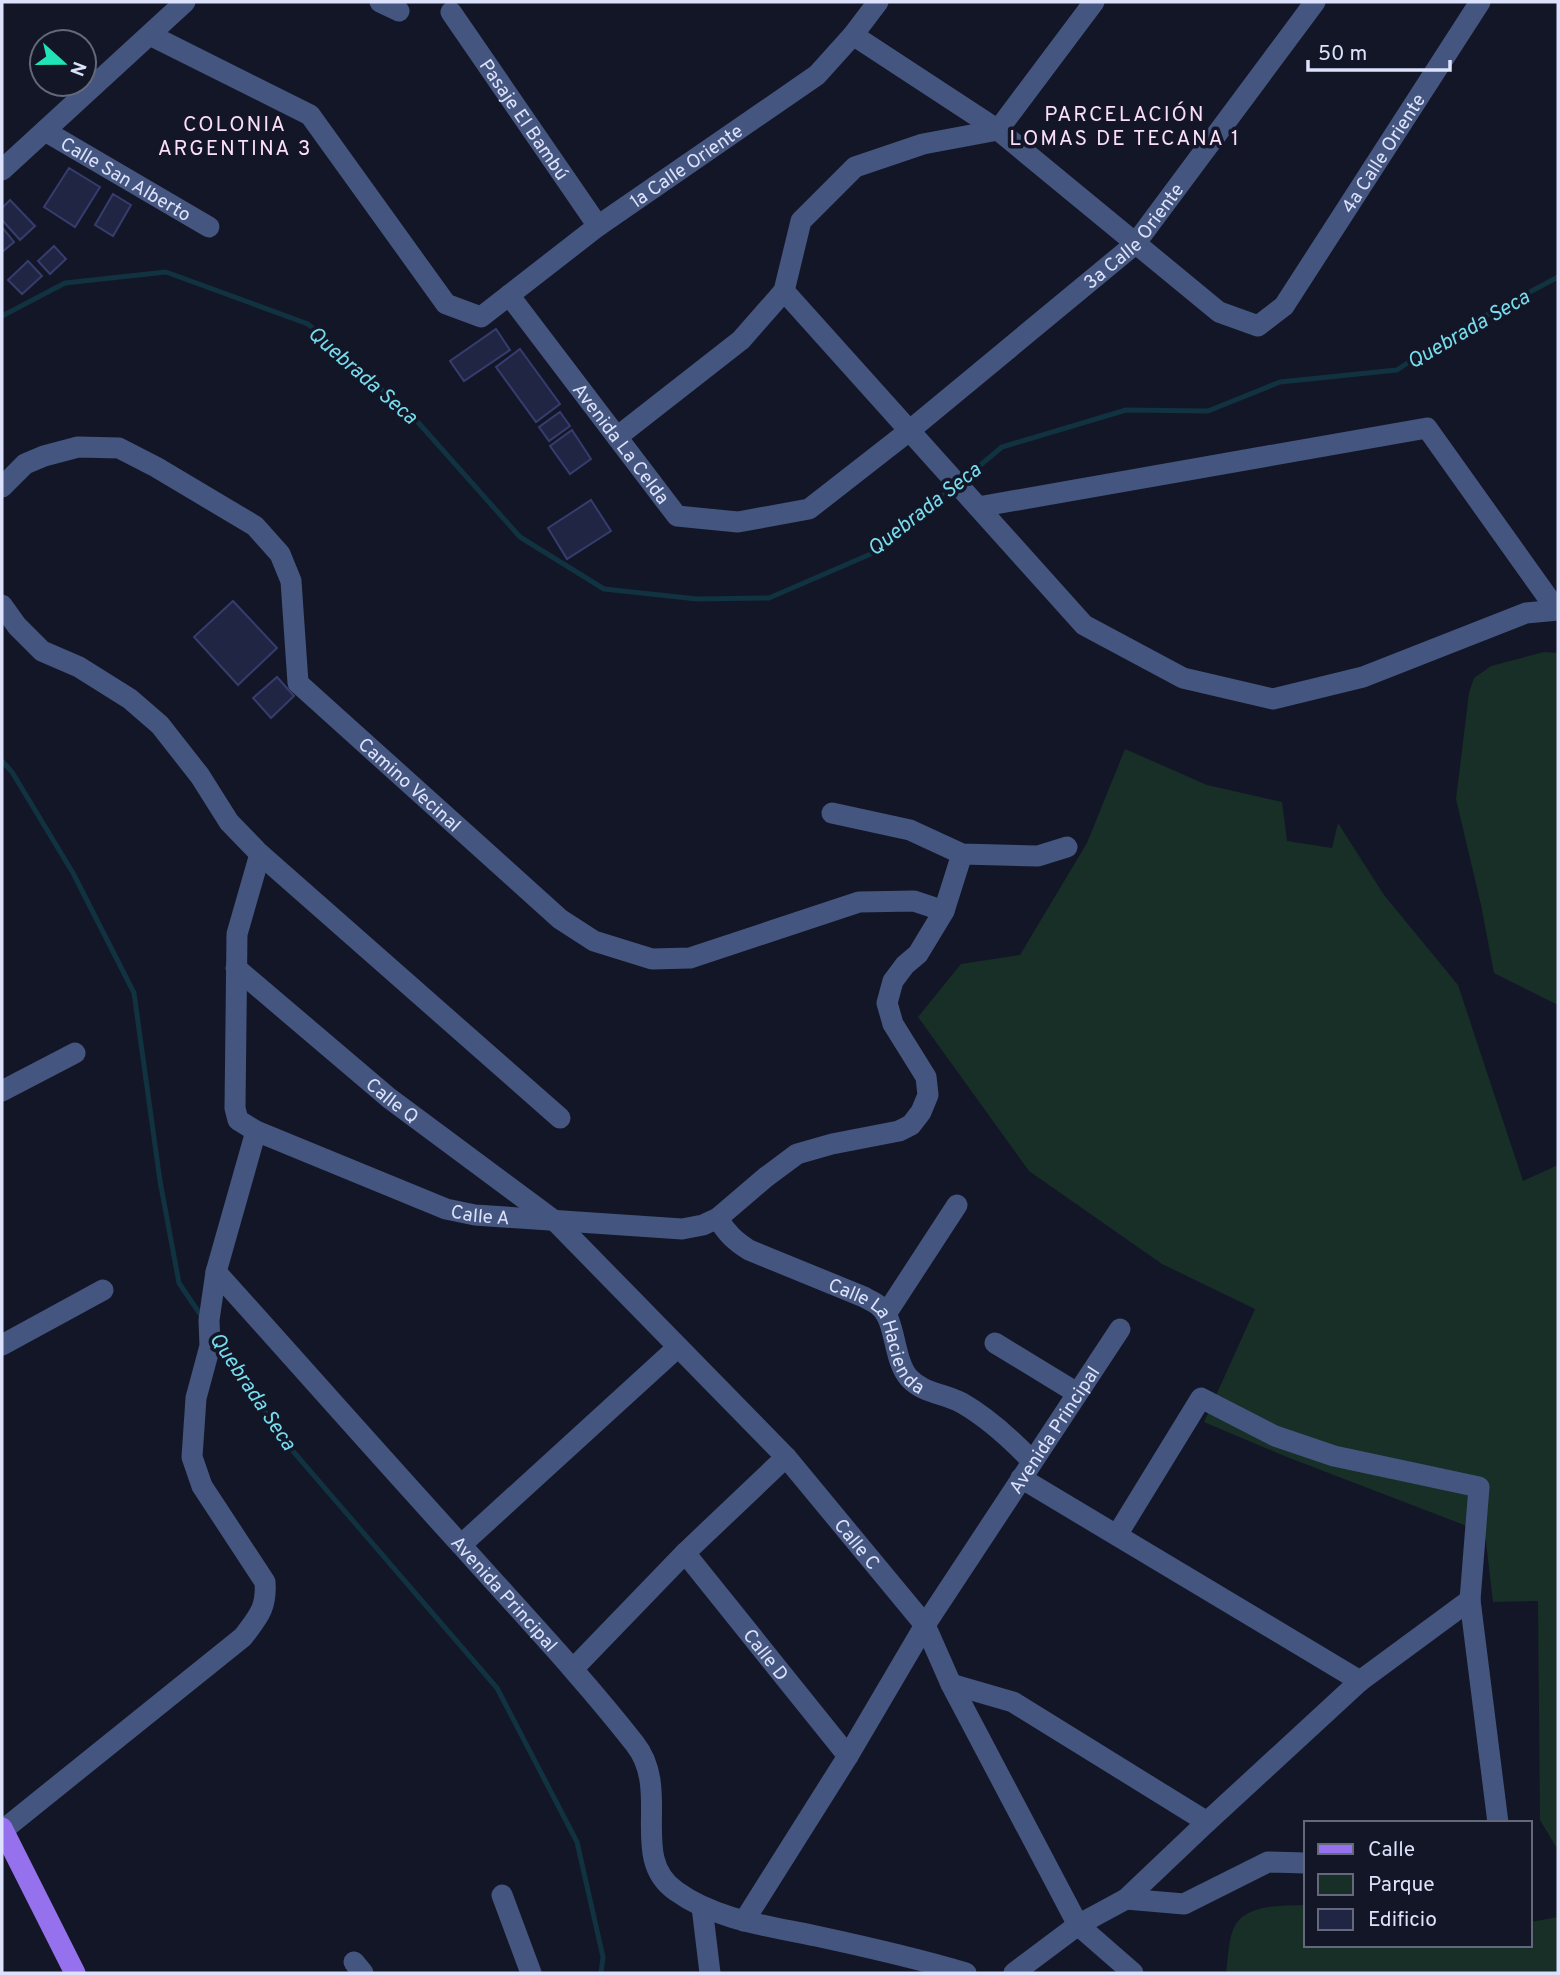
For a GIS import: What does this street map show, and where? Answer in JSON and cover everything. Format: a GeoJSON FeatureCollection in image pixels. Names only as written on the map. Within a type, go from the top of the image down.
{"type":"FeatureCollection","features":[{"type":"Feature","properties":{"kind":"main road"},"geometry":{"type":"LineString","coordinates":[[2,1829],[75,1973]]}},
{"type":"Feature","properties":{"kind":"street"},"geometry":{"type":"LineString","coordinates":[[2,170],[186,2]]}},
{"type":"Feature","properties":{"kind":"street","name":"1a Calle Oriente"},"geometry":{"type":"LineString","coordinates":[[150,34],[310,115],[446,304],[481,317],[598,226],[817,75],[878,2]]}},
{"type":"Feature","properties":{"kind":"street"},"geometry":{"type":"LineString","coordinates":[[617,437],[741,340],[784,291],[801,220],[855,167],[923,144],[998,130],[1094,2]]}},
{"type":"Feature","properties":{"kind":"street","name":"3a Calle Oriente"},"geometry":{"type":"LineString","coordinates":[[909,431],[1135,244],[1315,2]]}},
{"type":"Feature","properties":{"kind":"street","name":"4a Calle Oriente"},"geometry":{"type":"LineString","coordinates":[[1135,244],[1219,312],[1258,326],[1284,306],[1480,2]]}},
{"type":"Feature","properties":{"kind":"street","name":"Pasaje El Bambú"},"geometry":{"type":"LineString","coordinates":[[451,12],[598,226]]}},
{"type":"Feature","properties":{"kind":"street"},"geometry":{"type":"LineString","coordinates":[[853,35],[998,130],[1135,244]]}},
{"type":"Feature","properties":{"kind":"street","name":"Calle San Alberto"},"geometry":{"type":"LineString","coordinates":[[45,131],[209,227]]}},
{"type":"Feature","properties":{"kind":"street"},"geometry":{"type":"LineString","coordinates":[[784,291],[909,431],[1084,625],[1183,678],[1273,699],[1363,677],[1526,613],[1557,609],[1427,428],[978,507]]}},
{"type":"Feature","properties":{"kind":"street","name":"Avenida La Celda"},"geometry":{"type":"LineString","coordinates":[[509,295],[677,516],[738,522],[809,509],[909,431]]}},
{"type":"Feature","properties":{"kind":"street","name":"Camino Vecinal"},"geometry":{"type":"LineString","coordinates":[[2,487],[24,464],[44,456],[78,447],[119,448],[255,526],[280,554],[291,581],[298,683],[560,919],[594,941],[652,958],[690,958],[859,902],[914,901],[944,911]]}},
{"type":"Feature","properties":{"kind":"street"},"geometry":{"type":"LineString","coordinates":[[2,605],[17,626],[42,651],[79,667],[130,699],[160,725],[200,776],[229,822],[260,854],[560,1118]]}},
{"type":"Feature","properties":{"kind":"street"},"geometry":{"type":"LineString","coordinates":[[832,813],[910,830],[962,854],[1038,856],[1067,847]]}},
{"type":"Feature","properties":{"kind":"street"},"geometry":{"type":"LineString","coordinates":[[2,1829],[243,1637],[258,1617],[266,1599],[265,1582],[202,1486],[192,1457],[196,1398],[210,1346],[209,1320],[216,1272],[256,1131],[238,1120],[235,1108],[236,968],[237,934],[260,854]]}},
{"type":"Feature","properties":{"kind":"street"},"geometry":{"type":"LineString","coordinates":[[718,1218],[797,1154],[831,1144],[899,1131],[911,1125],[921,1112],[928,1095],[926,1077],[893,1024],[887,1003],[892,981],[918,954],[944,911],[962,854]]}},
{"type":"Feature","properties":{"kind":"street","name":"Calle Q"},"geometry":{"type":"LineString","coordinates":[[236,968],[389,1098],[556,1222]]}},
{"type":"Feature","properties":{"kind":"street"},"geometry":{"type":"LineString","coordinates":[[2,1091],[75,1053]]}},
{"type":"Feature","properties":{"kind":"street","name":"Calle A"},"geometry":{"type":"LineString","coordinates":[[256,1131],[446,1209],[475,1216],[682,1229],[703,1225],[718,1218]]}},
{"type":"Feature","properties":{"kind":"street"},"geometry":{"type":"LineString","coordinates":[[886,1314],[957,1205]]}},
{"type":"Feature","properties":{"kind":"street","name":"Calle La Hacienda"},"geometry":{"type":"LineString","coordinates":[[718,1218],[725,1231],[749,1250],[880,1306],[886,1314],[901,1366],[910,1378],[933,1394],[960,1402],[1009,1436],[1026,1470],[1117,1535],[1360,1681]]}},
{"type":"Feature","properties":{"kind":"street","name":"Calle C"},"geometry":{"type":"LineString","coordinates":[[556,1222],[786,1457],[925,1625],[951,1684],[1078,1925]]}},
{"type":"Feature","properties":{"kind":"street","name":"Avenida Principal"},"geometry":{"type":"LineString","coordinates":[[216,1272],[573,1669],[638,1747],[649,1766],[653,1793],[651,1849],[659,1874],[674,1890],[702,1907],[744,1921],[913,1957],[966,1973]]}},
{"type":"Feature","properties":{"kind":"street"},"geometry":{"type":"LineString","coordinates":[[2,1345],[103,1290]]}},
{"type":"Feature","properties":{"kind":"street","name":"Avenida Principal"},"geometry":{"type":"LineString","coordinates":[[744,1921],[848,1756],[925,1625],[1120,1329]]}},
{"type":"Feature","properties":{"kind":"street"},"geometry":{"type":"LineString","coordinates":[[995,1343],[1077,1393]]}},
{"type":"Feature","properties":{"kind":"street"},"geometry":{"type":"LineString","coordinates":[[461,1545],[678,1347]]}},
{"type":"Feature","properties":{"kind":"street"},"geometry":{"type":"LineString","coordinates":[[1117,1535],[1201,1398],[1275,1436],[1334,1456],[1479,1487],[1470,1600],[1499,1821]]}},
{"type":"Feature","properties":{"kind":"street"},"geometry":{"type":"LineString","coordinates":[[573,1669],[685,1553],[786,1457]]}},
{"type":"Feature","properties":{"kind":"street","name":"Calle D"},"geometry":{"type":"LineString","coordinates":[[685,1553],[848,1756]]}},
{"type":"Feature","properties":{"kind":"street"},"geometry":{"type":"LineString","coordinates":[[1014,1973],[1078,1925],[1126,1899],[1360,1681],[1470,1600]]}},
{"type":"Feature","properties":{"kind":"street"},"geometry":{"type":"LineString","coordinates":[[951,1684],[1013,1702],[1207,1822]]}},
{"type":"Feature","properties":{"kind":"street"},"geometry":{"type":"LineString","coordinates":[[1126,1899],[1184,1904],[1268,1862],[1304,1863]]}},
{"type":"Feature","properties":{"kind":"street"},"geometry":{"type":"LineString","coordinates":[[502,1895],[531,1973]]}},
{"type":"Feature","properties":{"kind":"street"},"geometry":{"type":"LineString","coordinates":[[702,1907],[710,1973]]}},
{"type":"Feature","properties":{"kind":"street"},"geometry":{"type":"LineString","coordinates":[[1078,1925],[1133,1973]]}},
{"type":"Feature","properties":{"kind":"green space"},"geometry":{"type":"Polygon","coordinates":[[[1544,652],[1558,653],[1558,1005],[1494,973],[1456,799],[1469,693],[1474,678],[1491,666],[1544,652]]]}},
{"type":"Feature","properties":{"kind":"green space"},"geometry":{"type":"Polygon","coordinates":[[[1125,749],[1207,785],[1282,802],[1287,841],[1332,848],[1338,823],[1384,895],[1458,985],[1523,1181],[1558,1165],[1558,1850],[1540,1820],[1538,1601],[1493,1602],[1485,1533],[1204,1422],[1255,1309],[1162,1264],[1029,1171],[918,1017],[961,964],[1020,955],[1087,843],[1125,749]]]}},
{"type":"Feature","properties":{"kind":"green space"},"geometry":{"type":"Polygon","coordinates":[[[1304,1905],[1304,1947],[1532,1947],[1532,1922],[1558,1917],[1558,1973],[1226,1973],[1231,1935],[1238,1921],[1255,1910],[1304,1905]]]}},
{"type":"Feature","properties":{"kind":"building"},"geometry":{"type":"Polygon","coordinates":[[[69,168],[100,187],[75,227],[44,207],[69,168]]]}},
{"type":"Feature","properties":{"kind":"building"},"geometry":{"type":"Polygon","coordinates":[[[113,194],[131,205],[113,236],[95,225],[113,194]]]}},
{"type":"Feature","properties":{"kind":"building"},"geometry":{"type":"Polygon","coordinates":[[[10,200],[35,226],[20,240],[2,220],[2,208],[10,200]]]}},
{"type":"Feature","properties":{"kind":"building"},"geometry":{"type":"Polygon","coordinates":[[[2,227],[14,242],[2,252],[2,227]]]}},
{"type":"Feature","properties":{"kind":"building"},"geometry":{"type":"Polygon","coordinates":[[[54,246],[66,259],[50,274],[38,261],[54,246]]]}},
{"type":"Feature","properties":{"kind":"building"},"geometry":{"type":"Polygon","coordinates":[[[28,261],[42,276],[22,294],[8,280],[28,261]]]}},
{"type":"Feature","properties":{"kind":"building"},"geometry":{"type":"Polygon","coordinates":[[[496,329],[510,350],[464,381],[450,361],[496,329]]]}},
{"type":"Feature","properties":{"kind":"building"},"geometry":{"type":"Polygon","coordinates":[[[520,349],[560,404],[536,422],[496,367],[520,349]]]}},
{"type":"Feature","properties":{"kind":"building"},"geometry":{"type":"Polygon","coordinates":[[[560,412],[570,426],[549,441],[539,427],[560,412]]]}},
{"type":"Feature","properties":{"kind":"building"},"geometry":{"type":"Polygon","coordinates":[[[572,430],[591,459],[570,474],[550,446],[572,430]]]}},
{"type":"Feature","properties":{"kind":"building"},"geometry":{"type":"Polygon","coordinates":[[[591,500],[611,531],[567,559],[548,528],[591,500]]]}},
{"type":"Feature","properties":{"kind":"building"},"geometry":{"type":"Polygon","coordinates":[[[233,601],[277,648],[238,685],[194,637],[233,601]]]}},
{"type":"Feature","properties":{"kind":"building"},"geometry":{"type":"Polygon","coordinates":[[[277,677],[294,696],[271,718],[253,698],[277,677]]]}},
{"type":"Feature","properties":{"kind":"waterway","name":"Quebrada Seca"},"geometry":{"type":"LineString","coordinates":[[2,316],[65,283],[166,272],[308,324],[416,420],[520,537],[604,589],[697,599],[769,598],[873,553],[952,488]]}},
{"type":"Feature","properties":{"kind":"waterway","name":"Quebrada Seca"},"geometry":{"type":"LineString","coordinates":[[960,482],[1002,447],[1126,410],[1208,411],[1280,382],[1397,370],[1451,334],[1558,277]]}},
{"type":"Feature","properties":{"kind":"waterway","name":"Quebrada Seca"},"geometry":{"type":"LineString","coordinates":[[2,761],[12,772],[73,873],[134,993],[160,1181],[179,1283],[202,1317]]}},
{"type":"Feature","properties":{"kind":"waterway","name":"Quebrada Seca"},"geometry":{"type":"LineString","coordinates":[[217,1340],[286,1443],[497,1688],[577,1842],[603,1957],[601,1973]]}},
{"type":"Feature","properties":{"kind":"district","name":"PARCELACIÓN LOMAS DE TECANA 1"},"geometry":{"type":"Point","coordinates":[1125,126]}},
{"type":"Feature","properties":{"kind":"district","name":"COLONIA ARGENTINA 3"},"geometry":{"type":"Point","coordinates":[235,136]}}]}
